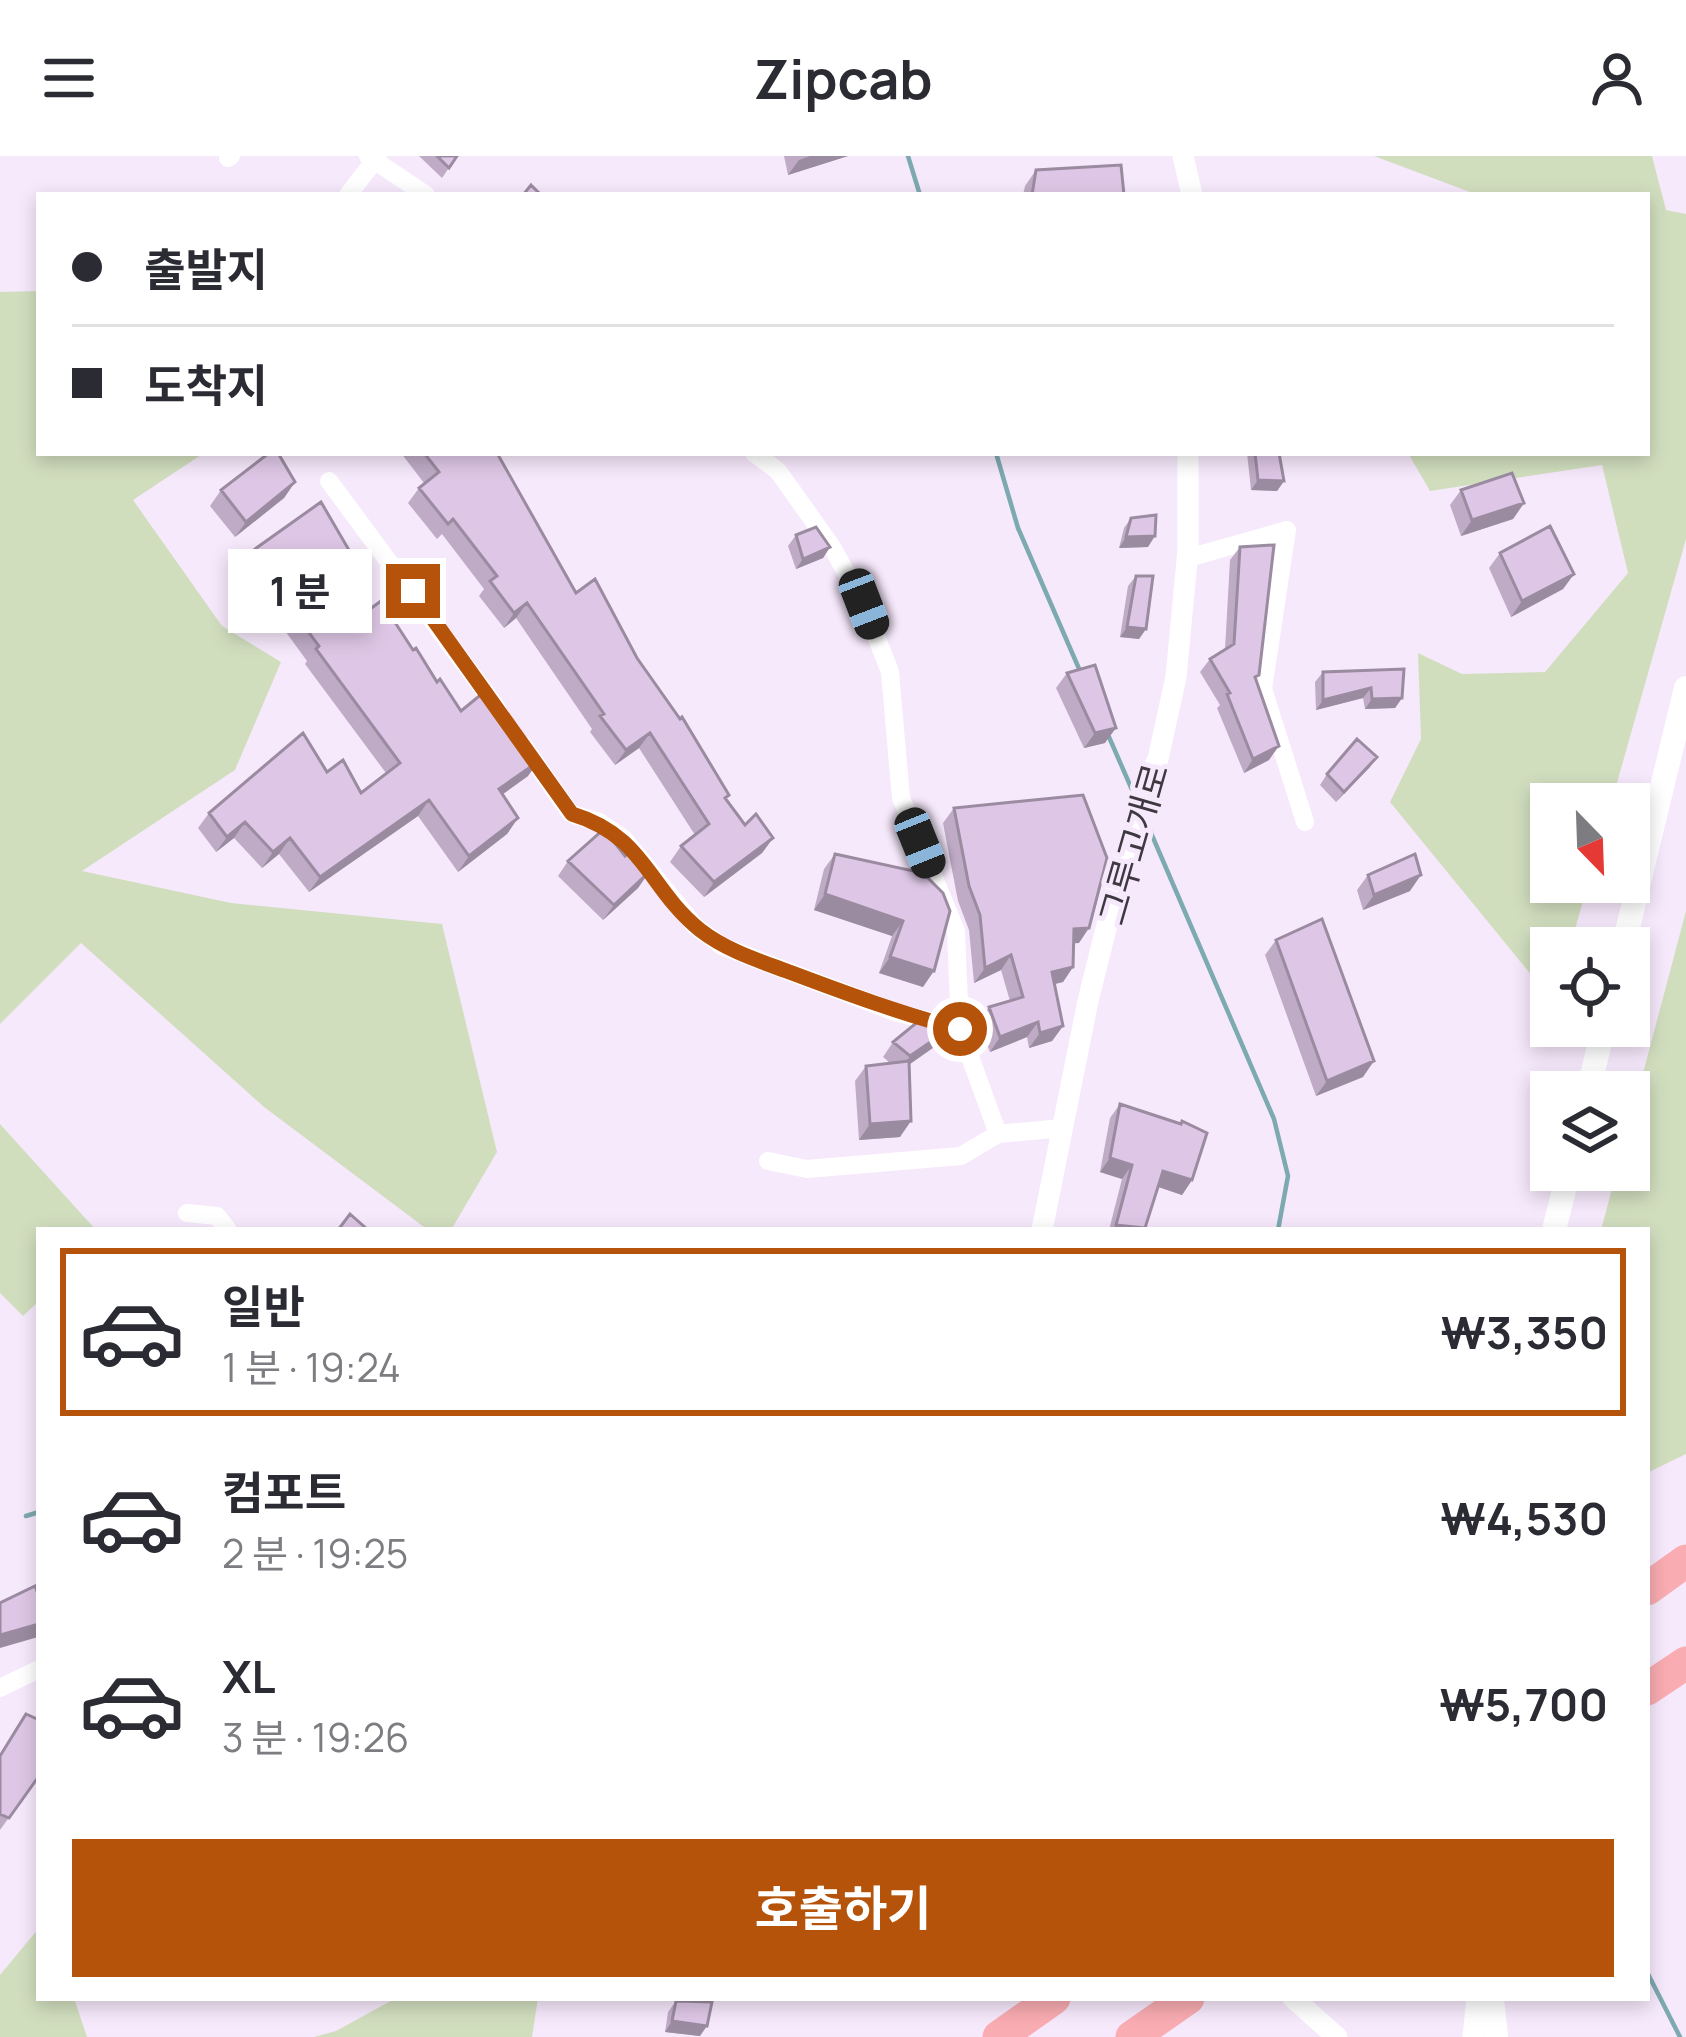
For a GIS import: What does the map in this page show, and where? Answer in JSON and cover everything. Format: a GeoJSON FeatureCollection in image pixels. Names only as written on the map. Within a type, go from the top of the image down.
{"type":"FeatureCollection","features":[{"type":"Feature","properties":{"kind":"highway"},"geometry":{"type":"LineString","coordinates":[[1650,1587],[1686,1562]]}},
{"type":"Feature","properties":{"kind":"highway"},"geometry":{"type":"LineString","coordinates":[[1650,1687],[1686,1663]]}},
{"type":"Feature","properties":{"kind":"highway"},"geometry":{"type":"LineString","coordinates":[[999,2037],[1050,2001]]}},
{"type":"Feature","properties":{"kind":"highway"},"geometry":{"type":"LineString","coordinates":[[1132,2037],[1176,2006]]}},
{"type":"Feature","properties":{"kind":"main road"},"geometry":{"type":"LineString","coordinates":[[1628,927],[1686,688]]}},
{"type":"Feature","properties":{"kind":"main road"},"geometry":{"type":"LineString","coordinates":[[1555,1227],[1564,1191]]}},
{"type":"Feature","properties":{"kind":"main road"},"geometry":{"type":"LineString","coordinates":[[1492,2001],[1496,2037]]}},
{"type":"Feature","properties":{"kind":"street"},"geometry":{"type":"LineString","coordinates":[[1183,156],[1191,192]]}},
{"type":"Feature","properties":{"kind":"street"},"geometry":{"type":"LineString","coordinates":[[350,192],[374,158],[422,192]]}},
{"type":"Feature","properties":{"kind":"street"},"geometry":{"type":"LineString","coordinates":[[758,456],[778,471],[832,547],[864,604],[890,671],[901,798],[956,931],[960,1029],[998,1134]]}},
{"type":"Feature","properties":{"kind":"street","name":"그루고개로"},"geometry":{"type":"LineString","coordinates":[[1043,1227],[1088,1000],[1129,836],[1143,789],[1159,759],[1175,677],[1188,558],[1188,456]]}},
{"type":"Feature","properties":{"kind":"street"},"geometry":{"type":"LineString","coordinates":[[329,481],[504,718]]}},
{"type":"Feature","properties":{"kind":"street"},"geometry":{"type":"LineString","coordinates":[[1188,558],[1287,530],[1263,689],[1304,822]]}},
{"type":"Feature","properties":{"kind":"street"},"geometry":{"type":"LineString","coordinates":[[516,736],[572,814],[599,822],[624,839],[695,926],[722,946],[896,1012],[960,1029]]}},
{"type":"Feature","properties":{"kind":"street"},"geometry":{"type":"LineString","coordinates":[[768,1161],[807,1168],[961,1156],[998,1134],[1063,1128]]}},
{"type":"Feature","properties":{"kind":"street"},"geometry":{"type":"LineString","coordinates":[[187,1213],[217,1216],[226,1227]]}},
{"type":"Feature","properties":{"kind":"street"},"geometry":{"type":"LineString","coordinates":[[0,1688],[36,1670]]}},
{"type":"Feature","properties":{"kind":"street"},"geometry":{"type":"LineString","coordinates":[[1296,2001],[1337,2037]]}},
{"type":"Feature","properties":{"kind":"street"},"geometry":{"type":"LineString","coordinates":[[1473,2037],[1477,2001]]}},
{"type":"Feature","properties":{"kind":"green space"},"geometry":{"type":"Polygon","coordinates":[[[1374,156],[1652,156],[1666,210],[1686,214],[1686,539],[1617,783],[1530,783],[1530,903],[1582,903],[1576,927],[1530,927],[1530,973],[1390,802],[1421,739],[1418,653],[1462,674],[1545,672],[1628,573],[1602,465],[1430,491],[1410,456],[1650,456],[1650,192],[1470,192],[1374,156]]]}},
{"type":"Feature","properties":{"kind":"green space"},"geometry":{"type":"Polygon","coordinates":[[[36,291],[36,456],[199,456],[133,500],[222,626],[281,662],[235,770],[82,871],[231,903],[442,924],[497,1152],[453,1227],[424,1227],[264,1107],[81,943],[0,1024],[0,292],[36,291]]]}},
{"type":"Feature","properties":{"kind":"green space"},"geometry":{"type":"Polygon","coordinates":[[[1686,911],[1686,1454],[1650,1472],[1650,1227],[1602,1227],[1611,1191],[1650,1191],[1650,1071],[1644,1071],[1686,911]]]}},
{"type":"Feature","properties":{"kind":"green space"},"geometry":{"type":"Polygon","coordinates":[[[0,1124],[93,1227],[36,1227],[36,1304],[23,1316],[0,1293],[0,1124]]]}},
{"type":"Feature","properties":{"kind":"green space"},"geometry":{"type":"Polygon","coordinates":[[[36,1932],[36,2001],[75,2001],[87,2037],[0,2037],[0,1975],[36,1932]]]}},
{"type":"Feature","properties":{"kind":"green space"},"geometry":{"type":"Polygon","coordinates":[[[391,2001],[538,2001],[532,2037],[314,2037],[336,2031],[391,2001]]]}},
{"type":"Feature","properties":{"kind":"building"},"geometry":{"type":"Polygon","coordinates":[[[437,156],[457,156],[449,168],[437,156]]]}},
{"type":"Feature","properties":{"kind":"building"},"geometry":{"type":"Polygon","coordinates":[[[1121,165],[1124,192],[1032,192],[1036,170],[1121,165]]]}},
{"type":"Feature","properties":{"kind":"building"},"geometry":{"type":"Polygon","coordinates":[[[265,456],[280,456],[295,482],[246,522],[221,490],[265,456]]]}},
{"type":"Feature","properties":{"kind":"building"},"geometry":{"type":"Polygon","coordinates":[[[426,456],[499,456],[576,593],[595,579],[637,658],[682,717],[729,795],[725,798],[745,825],[756,814],[773,838],[714,882],[681,846],[709,824],[650,733],[626,750],[527,603],[514,613],[490,581],[497,576],[453,519],[448,524],[419,488],[439,472],[426,456]]]}},
{"type":"Feature","properties":{"kind":"building"},"geometry":{"type":"Polygon","coordinates":[[[1255,456],[1280,456],[1284,481],[1258,480],[1255,456]]]}},
{"type":"Feature","properties":{"kind":"building"},"geometry":{"type":"Polygon","coordinates":[[[1512,473],[1524,503],[1472,520],[1461,490],[1512,473]]]}},
{"type":"Feature","properties":{"kind":"building"},"geometry":{"type":"Polygon","coordinates":[[[321,502],[360,569],[328,592],[347,626],[381,601],[461,711],[489,688],[539,761],[499,789],[518,818],[469,856],[429,800],[320,877],[290,838],[273,852],[245,822],[227,837],[209,813],[303,733],[327,772],[343,760],[361,793],[400,763],[316,649],[319,646],[274,586],[279,583],[255,549],[321,502]]]}},
{"type":"Feature","properties":{"kind":"building"},"geometry":{"type":"Polygon","coordinates":[[[1156,515],[1155,536],[1126,537],[1131,518],[1156,515]]]}},
{"type":"Feature","properties":{"kind":"building"},"geometry":{"type":"Polygon","coordinates":[[[1550,526],[1574,574],[1522,601],[1500,553],[1550,526]]]}},
{"type":"Feature","properties":{"kind":"building"},"geometry":{"type":"Polygon","coordinates":[[[816,527],[830,547],[803,559],[796,535],[816,527]]]}},
{"type":"Feature","properties":{"kind":"building"},"geometry":{"type":"Polygon","coordinates":[[[1274,545],[1259,675],[1255,677],[1279,746],[1253,759],[1230,693],[1210,659],[1234,644],[1240,547],[1274,545]]]}},
{"type":"Feature","properties":{"kind":"building"},"geometry":{"type":"Polygon","coordinates":[[[1136,576],[1153,576],[1146,629],[1127,627],[1136,576]]]}},
{"type":"Feature","properties":{"kind":"building"},"geometry":{"type":"Polygon","coordinates":[[[1095,665],[1116,728],[1095,733],[1067,673],[1095,665]]]}},
{"type":"Feature","properties":{"kind":"building"},"geometry":{"type":"Polygon","coordinates":[[[1404,669],[1402,698],[1372,699],[1371,688],[1323,700],[1323,672],[1404,669]]]}},
{"type":"Feature","properties":{"kind":"building"},"geometry":{"type":"Polygon","coordinates":[[[1357,739],[1377,757],[1344,792],[1327,774],[1357,739]]]}},
{"type":"Feature","properties":{"kind":"building"},"geometry":{"type":"Polygon","coordinates":[[[1083,795],[1107,858],[1089,928],[1074,929],[1073,967],[1052,972],[1063,1026],[1040,1033],[1038,1022],[1000,1037],[989,1007],[1023,997],[1011,955],[985,968],[980,915],[969,886],[954,808],[1083,795]]]}},
{"type":"Feature","properties":{"kind":"building"},"geometry":{"type":"Polygon","coordinates":[[[604,829],[625,856],[631,850],[649,872],[614,905],[568,861],[604,829]]]}},
{"type":"Feature","properties":{"kind":"building"},"geometry":{"type":"Polygon","coordinates":[[[835,854],[923,873],[943,893],[950,911],[934,971],[890,957],[903,921],[825,894],[835,854]]]}},
{"type":"Feature","properties":{"kind":"building"},"geometry":{"type":"Polygon","coordinates":[[[1415,854],[1421,875],[1374,895],[1368,875],[1415,854]]]}},
{"type":"Feature","properties":{"kind":"building"},"geometry":{"type":"Polygon","coordinates":[[[1322,919],[1374,1061],[1327,1081],[1276,940],[1322,919]]]}},
{"type":"Feature","properties":{"kind":"building"},"geometry":{"type":"Polygon","coordinates":[[[926,1015],[948,1030],[910,1056],[893,1042],[926,1015]]]}},
{"type":"Feature","properties":{"kind":"building"},"geometry":{"type":"Polygon","coordinates":[[[909,1061],[911,1121],[870,1124],[866,1066],[909,1061]]]}},
{"type":"Feature","properties":{"kind":"building"},"geometry":{"type":"Polygon","coordinates":[[[1120,1104],[1207,1133],[1192,1180],[1163,1171],[1145,1227],[1116,1225],[1132,1165],[1110,1158],[1120,1104]]]}},
{"type":"Feature","properties":{"kind":"building"},"geometry":{"type":"Polygon","coordinates":[[[350,1214],[365,1227],[340,1227],[350,1214]]]}},
{"type":"Feature","properties":{"kind":"building"},"geometry":{"type":"Polygon","coordinates":[[[35,1586],[36,1625],[0,1635],[0,1603],[35,1586]]]}},
{"type":"Feature","properties":{"kind":"building"},"geometry":{"type":"Polygon","coordinates":[[[26,1714],[36,1719],[36,1780],[9,1818],[0,1814],[0,1756],[26,1714]]]}},
{"type":"Feature","properties":{"kind":"building"},"geometry":{"type":"Polygon","coordinates":[[[676,2001],[712,2002],[707,2026],[672,2021],[676,2001]]]}},
{"type":"Feature","properties":{"kind":"waterway"},"geometry":{"type":"LineString","coordinates":[[908,156],[919,192]]}},
{"type":"Feature","properties":{"kind":"waterway"},"geometry":{"type":"LineString","coordinates":[[997,456],[1018,528],[1080,671]]}},
{"type":"Feature","properties":{"kind":"waterway"},"geometry":{"type":"LineString","coordinates":[[1109,737],[1133,792]]}},
{"type":"Feature","properties":{"kind":"waterway"},"geometry":{"type":"LineString","coordinates":[[1145,819],[1274,1119],[1288,1176],[1279,1227]]}},
{"type":"Feature","properties":{"kind":"waterway"},"geometry":{"type":"LineString","coordinates":[[26,1516],[36,1513]]}},
{"type":"Feature","properties":{"kind":"waterway"},"geometry":{"type":"LineString","coordinates":[[1650,1978],[1680,2037]]}},
{"type":"Feature","properties":{"kind":"route"},"geometry":{"type":"LineString","coordinates":[[413,591],[572,814],[599,822],[624,839],[695,926],[722,946],[896,1012],[960,1029]]}}]}
